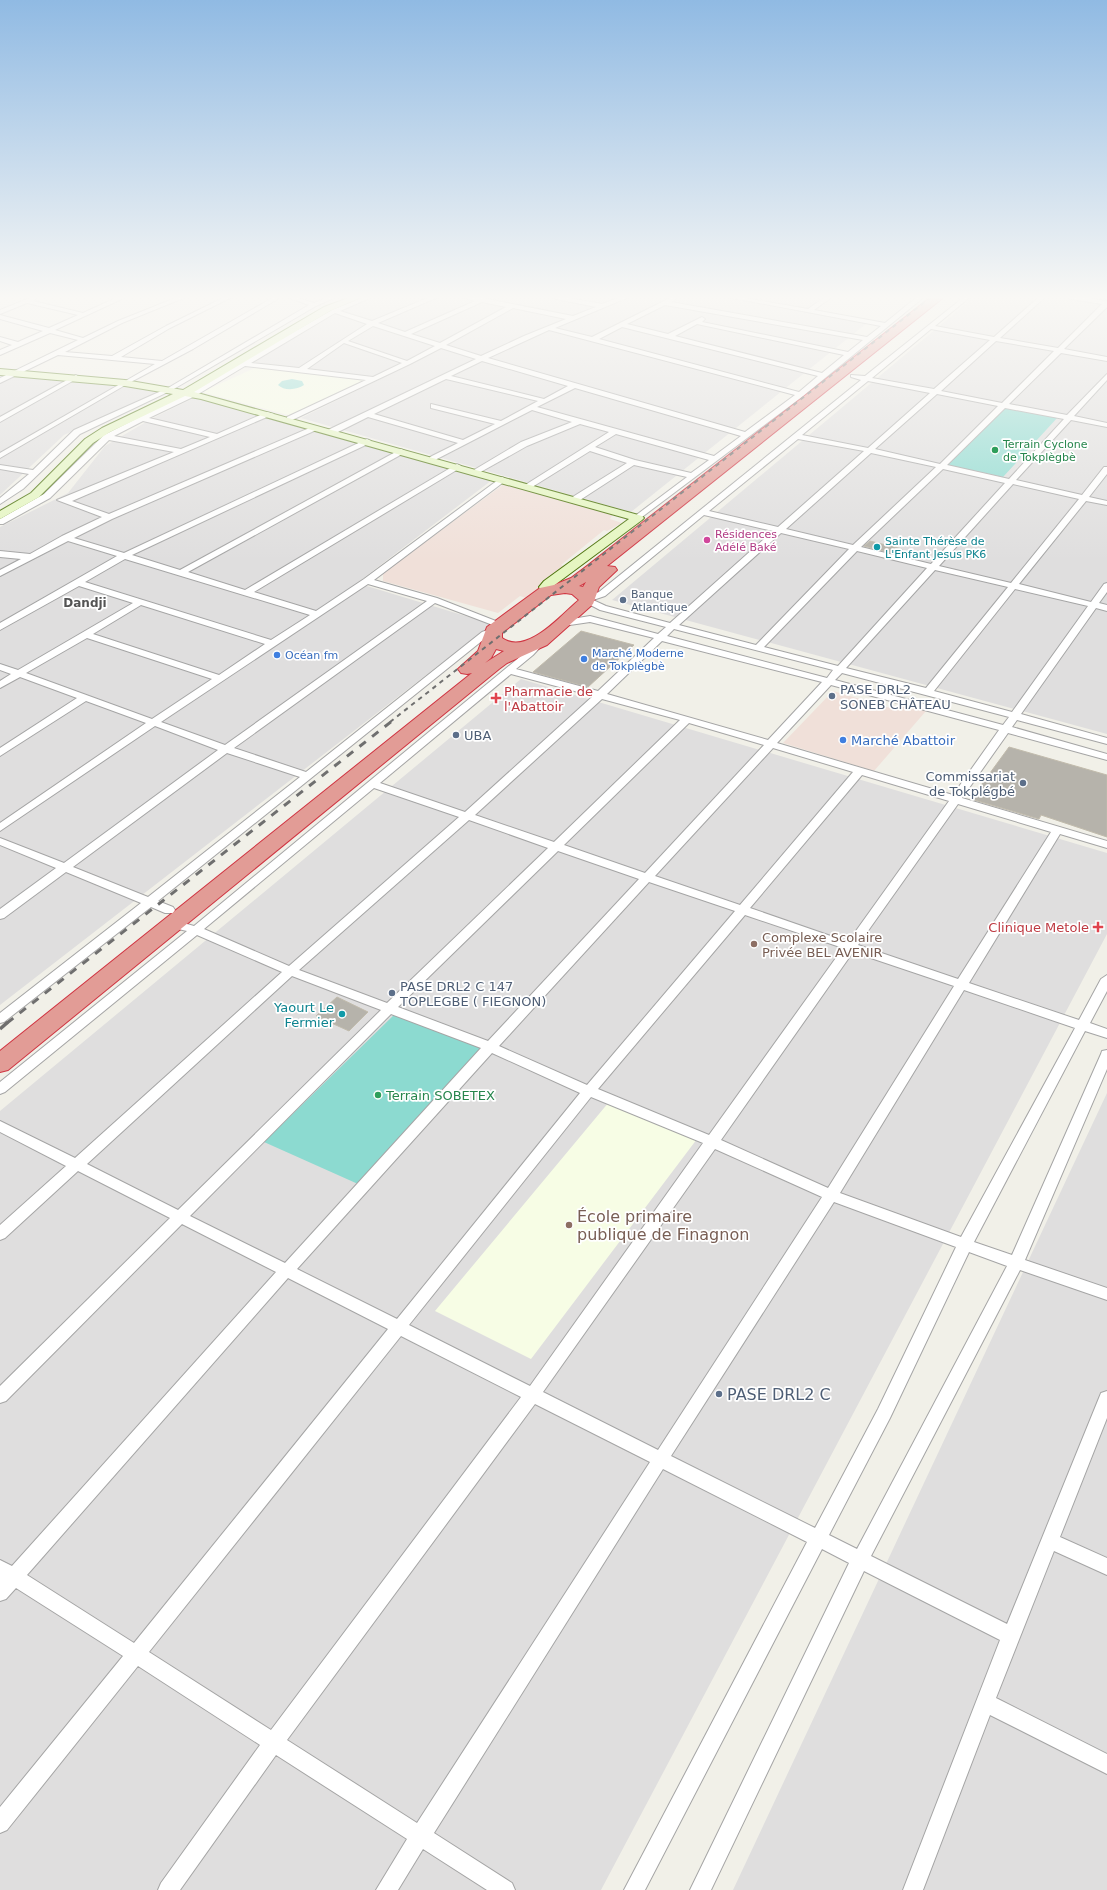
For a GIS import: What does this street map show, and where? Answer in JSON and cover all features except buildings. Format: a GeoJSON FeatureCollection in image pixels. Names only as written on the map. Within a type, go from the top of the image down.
{"type":"FeatureCollection","features":[{"type":"Feature","properties":{"kind":"highway"},"geometry":{"type":"LineString","coordinates":[[0,1064],[171,917],[480,659],[488,651],[496,631],[553,590],[582,578],[829,385]]}},
{"type":"Feature","properties":{"kind":"highway"},"geometry":{"type":"LineString","coordinates":[[0,1045],[171,917],[501,659],[533,644],[563,623],[588,599],[594,582],[830,385]]}},
{"type":"Feature","properties":{"kind":"highway"},"geometry":{"type":"LineString","coordinates":[[553,590],[578,590],[588,599]]}},
{"type":"Feature","properties":{"kind":"highway"},"geometry":{"type":"LineString","coordinates":[[496,631],[498,643],[503,646],[513,648],[533,644]]}},
{"type":"Feature","properties":{"kind":"street"},"geometry":{"type":"LineString","coordinates":[[0,420],[62,385]]}},
{"type":"Feature","properties":{"kind":"street"},"geometry":{"type":"LineString","coordinates":[[0,456],[121,385]]}},
{"type":"Feature","properties":{"kind":"street"},"geometry":{"type":"LineString","coordinates":[[140,385],[181,391],[290,419],[331,432],[401,450],[638,518]]}},
{"type":"Feature","properties":{"kind":"street"},"geometry":{"type":"LineString","coordinates":[[0,522],[47,496],[107,437],[142,419],[190,385]]}},
{"type":"Feature","properties":{"kind":"street"},"geometry":{"type":"LineString","coordinates":[[0,502],[20,487],[77,432],[181,391],[191,385]]}},
{"type":"Feature","properties":{"kind":"street"},"geometry":{"type":"LineString","coordinates":[[0,516],[35,495],[89,441],[106,430],[191,385]]}},
{"type":"Feature","properties":{"kind":"street"},"geometry":{"type":"LineString","coordinates":[[0,509],[11,504],[29,490],[80,439],[94,430],[195,385]]}},
{"type":"Feature","properties":{"kind":"street"},"geometry":{"type":"LineString","coordinates":[[290,419],[360,385]]}},
{"type":"Feature","properties":{"kind":"street"},"geometry":{"type":"LineString","coordinates":[[331,432],[425,385]]}},
{"type":"Feature","properties":{"kind":"street"},"geometry":{"type":"LineString","coordinates":[[481,385],[546,401]]}},
{"type":"Feature","properties":{"kind":"street"},"geometry":{"type":"LineString","coordinates":[[767,385],[800,394]]}},
{"type":"Feature","properties":{"kind":"street"},"geometry":{"type":"LineString","coordinates":[[553,590],[545,587],[800,394],[819,385]]}},
{"type":"Feature","properties":{"kind":"street"},"geometry":{"type":"LineString","coordinates":[[588,599],[602,594],[796,436],[835,385]]}},
{"type":"Feature","properties":{"kind":"street"},"geometry":{"type":"LineString","coordinates":[[901,385],[1107,424]]}},
{"type":"Feature","properties":{"kind":"street"},"geometry":{"type":"LineString","coordinates":[[0,1234],[290,971],[467,816],[600,696],[672,626],[782,530],[869,450],[945,385]]}},
{"type":"Feature","properties":{"kind":"street"},"geometry":{"type":"LineString","coordinates":[[757,649],[856,547],[941,467],[1024,385]]}},
{"type":"Feature","properties":{"kind":"street"},"geometry":{"type":"LineString","coordinates":[[0,1593],[7,1572],[771,744],[1099,385]]}},
{"type":"Feature","properties":{"kind":"street"},"geometry":{"type":"LineString","coordinates":[[433,459],[573,386],[746,435]]}},
{"type":"Feature","properties":{"kind":"street"},"geometry":{"type":"LineString","coordinates":[[434,406],[502,423]]}},
{"type":"Feature","properties":{"kind":"street"},"geometry":{"type":"LineString","coordinates":[[531,408],[714,459]]}},
{"type":"Feature","properties":{"kind":"street"},"geometry":{"type":"LineString","coordinates":[[65,501],[270,414]]}},
{"type":"Feature","properties":{"kind":"street"},"geometry":{"type":"LineString","coordinates":[[367,414],[465,443]]}},
{"type":"Feature","properties":{"kind":"street"},"geometry":{"type":"LineString","coordinates":[[142,419],[218,436]]}},
{"type":"Feature","properties":{"kind":"street"},"geometry":{"type":"LineString","coordinates":[[477,472],[524,444],[580,421]]}},
{"type":"Feature","properties":{"kind":"street"},"geometry":{"type":"LineString","coordinates":[[0,573],[64,538],[109,517],[317,428]]}},
{"type":"Feature","properties":{"kind":"street"},"geometry":{"type":"LineString","coordinates":[[526,487],[616,431]]}},
{"type":"Feature","properties":{"kind":"street"},"geometry":{"type":"LineString","coordinates":[[796,436],[869,450],[1107,503]]}},
{"type":"Feature","properties":{"kind":"street"},"geometry":{"type":"LineString","coordinates":[[107,437],[180,451]]}},
{"type":"Feature","properties":{"kind":"street"},"geometry":{"type":"LineString","coordinates":[[0,627],[124,556],[367,442]]}},
{"type":"Feature","properties":{"kind":"street"},"geometry":{"type":"LineString","coordinates":[[588,448],[633,462],[692,476]]}},
{"type":"Feature","properties":{"kind":"street"},"geometry":{"type":"LineString","coordinates":[[181,573],[401,450]]}},
{"type":"Feature","properties":{"kind":"street"},"geometry":{"type":"LineString","coordinates":[[574,500],[633,462]]}},
{"type":"Feature","properties":{"kind":"street"},"geometry":{"type":"LineString","coordinates":[[246,593],[457,466]]}},
{"type":"Feature","properties":{"kind":"street"},"geometry":{"type":"LineString","coordinates":[[0,467],[34,473]]}},
{"type":"Feature","properties":{"kind":"street"},"geometry":{"type":"LineString","coordinates":[[928,692],[1011,586],[1107,469]]}},
{"type":"Feature","properties":{"kind":"street"},"geometry":{"type":"LineString","coordinates":[[0,828],[153,723],[367,581],[502,479]]}},
{"type":"Feature","properties":{"kind":"street"},"geometry":{"type":"LineString","coordinates":[[47,496],[109,517]]}},
{"type":"Feature","properties":{"kind":"street"},"geometry":{"type":"LineString","coordinates":[[702,512],[856,547],[1011,586],[1107,608]]}},
{"type":"Feature","properties":{"kind":"street"},"geometry":{"type":"LineString","coordinates":[[64,538],[317,614]]}},
{"type":"Feature","properties":{"kind":"street"},"geometry":{"type":"LineString","coordinates":[[0,554],[31,557]]}},
{"type":"Feature","properties":{"kind":"street"},"geometry":{"type":"LineString","coordinates":[[367,581],[434,600],[496,631]]}},
{"type":"Feature","properties":{"kind":"street"},"geometry":{"type":"LineString","coordinates":[[79,583],[274,644]]}},
{"type":"Feature","properties":{"kind":"street"},"geometry":{"type":"LineString","coordinates":[[168,1890],[274,1742],[532,1395],[1107,586]]}},
{"type":"Feature","properties":{"kind":"street"},"geometry":{"type":"LineString","coordinates":[[588,599],[603,608],[928,692],[1107,741]]}},
{"type":"Feature","properties":{"kind":"street"},"geometry":{"type":"LineString","coordinates":[[0,915],[434,600]]}},
{"type":"Feature","properties":{"kind":"street"},"geometry":{"type":"LineString","coordinates":[[0,685],[140,602]]}},
{"type":"Feature","properties":{"kind":"street"},"geometry":{"type":"LineString","coordinates":[[563,623],[590,619],[1107,757]]}},
{"type":"Feature","properties":{"kind":"street"},"geometry":{"type":"LineString","coordinates":[[0,1019],[150,902],[485,634],[496,631]]}},
{"type":"Feature","properties":{"kind":"street"},"geometry":{"type":"LineString","coordinates":[[85,634],[221,679]]}},
{"type":"Feature","properties":{"kind":"street"},"geometry":{"type":"LineString","coordinates":[[0,1089],[374,784],[530,653],[533,644]]}},
{"type":"Feature","properties":{"kind":"street"},"geometry":{"type":"LineString","coordinates":[[0,667],[226,750],[307,776]]}},
{"type":"Feature","properties":{"kind":"street"},"geometry":{"type":"LineString","coordinates":[[509,670],[687,719],[1107,845]]}},
{"type":"Feature","properties":{"kind":"street"},"geometry":{"type":"LineString","coordinates":[[0,753],[83,698]]}},
{"type":"Feature","properties":{"kind":"street"},"geometry":{"type":"LineString","coordinates":[[0,1396],[390,1008],[687,719]]}},
{"type":"Feature","properties":{"kind":"street"},"geometry":{"type":"LineString","coordinates":[[0,1823],[136,1656],[589,1091],[860,771]]}},
{"type":"Feature","properties":{"kind":"street"},"geometry":{"type":"LineString","coordinates":[[374,784],[1107,1034]]}},
{"type":"Feature","properties":{"kind":"street"},"geometry":{"type":"LineString","coordinates":[[386,1890],[660,1459],[831,1195],[960,984],[1057,830]]}},
{"type":"Feature","properties":{"kind":"street"},"geometry":{"type":"LineString","coordinates":[[0,841],[150,902],[171,917],[196,930],[290,971],[490,1047],[589,1091],[713,1142],[831,1195],[1016,1263],[1107,1294]]}},
{"type":"Feature","properties":{"kind":"street"},"geometry":{"type":"LineString","coordinates":[[634,1890],[884,1413],[965,1244],[1107,979]]}},
{"type":"Feature","properties":{"kind":"street"},"geometry":{"type":"LineString","coordinates":[[700,1890],[860,1560],[1016,1263],[1107,1054]]}},
{"type":"Feature","properties":{"kind":"street"},"geometry":{"type":"LineString","coordinates":[[0,1126],[1011,1636]]}},
{"type":"Feature","properties":{"kind":"street"},"geometry":{"type":"LineString","coordinates":[[913,1890],[1011,1636],[1051,1541],[1107,1398]]}},
{"type":"Feature","properties":{"kind":"street"},"geometry":{"type":"LineString","coordinates":[[1051,1541],[1107,1567]]}},
{"type":"Feature","properties":{"kind":"street"},"geometry":{"type":"LineString","coordinates":[[7,1572],[136,1656],[274,1742],[420,1837],[505,1890]]}},
{"type":"Feature","properties":{"kind":"street"},"geometry":{"type":"LineString","coordinates":[[986,1704],[1107,1764]]}},
{"type":"Feature","properties":{"kind":"shaded area"},"geometry":{"type":"Polygon","coordinates":[[[0,385],[117,385],[163,390],[64,435],[0,495],[0,385]]]}},
{"type":"Feature","properties":{"kind":"shaded area"},"geometry":{"type":"Polygon","coordinates":[[[217,385],[357,385],[292,416],[202,392],[217,385]]]}},
{"type":"Feature","properties":{"kind":"shaded area"},"geometry":{"type":"Polygon","coordinates":[[[278,385],[304,385],[291,389],[278,385]]]}},
{"type":"Feature","properties":{"kind":"shaded area"},"geometry":{"type":"Polygon","coordinates":[[[367,385],[789,385],[631,512],[301,418],[367,385]]]}},
{"type":"Feature","properties":{"kind":"shaded area"},"geometry":{"type":"Polygon","coordinates":[[[869,385],[1107,385],[1107,734],[612,600],[869,385]]]}},
{"type":"Feature","properties":{"kind":"shaded area"},"geometry":{"type":"Polygon","coordinates":[[[196,397],[492,480],[357,583],[492,624],[0,1005],[0,527],[68,493],[105,446],[151,419],[196,397]]]}},
{"type":"Feature","properties":{"kind":"shaded area","name":"Terrain Cyclone de Tokplègbè"},"geometry":{"type":"Polygon","coordinates":[[[1006,407],[1058,417],[1003,477],[948,465],[1006,407]]]}},
{"type":"Feature","properties":{"kind":"shaded area"},"geometry":{"type":"Polygon","coordinates":[[[504,484],[613,514],[610,519],[622,523],[607,531],[604,530],[561,565],[566,567],[526,598],[520,596],[498,613],[383,581],[383,573],[504,484]]]}},
{"type":"Feature","properties":{"kind":"shaded area"},"geometry":{"type":"Polygon","coordinates":[[[521,679],[1107,853],[1107,934],[601,1890],[0,1890],[0,1111],[521,679]]]}},
{"type":"Feature","properties":{"kind":"shaded area","name":"Marché Abattoir"},"geometry":{"type":"Polygon","coordinates":[[[833,691],[897,710],[903,704],[926,711],[874,771],[783,743],[833,691]]]}},
{"type":"Feature","properties":{"kind":"shaded area","name":"Terrain SOBETEX"},"geometry":{"type":"Polygon","coordinates":[[[398,1011],[489,1049],[358,1184],[264,1142],[398,1011]]]}},
{"type":"Feature","properties":{"kind":"shaded area"},"geometry":{"type":"Polygon","coordinates":[[[1107,1093],[1107,1890],[733,1890],[1107,1093]]]}},
{"type":"Feature","properties":{"kind":"shaded area","name":"École primaire publique de Finagnon"},"geometry":{"type":"Polygon","coordinates":[[[609,1102],[697,1139],[531,1359],[435,1311],[609,1102]]]}},
{"type":"Feature","properties":{"kind":"railway"},"geometry":{"type":"LineString","coordinates":[[390,722],[819,385]]}},
{"type":"Feature","properties":{"kind":"railway"},"geometry":{"type":"LineString","coordinates":[[7,1023],[392,721]]}},
{"type":"Feature","properties":{"kind":"railway"},"geometry":{"type":"LineString","coordinates":[[0,1029],[8,1022]]}},
{"type":"Feature","properties":{"kind":"place","name":"Terrain Cyclone de Tokplègbè"},"geometry":{"type":"Point","coordinates":[995,450]}},
{"type":"Feature","properties":{"kind":"place","name":"Résidences Adélé Baké"},"geometry":{"type":"Point","coordinates":[707,540]}},
{"type":"Feature","properties":{"kind":"place","name":"Sainte Thérèse de L'Enfant Jesus PK6"},"geometry":{"type":"Point","coordinates":[877,547]}},
{"type":"Feature","properties":{"kind":"place","name":"Banque Atlantique"},"geometry":{"type":"Point","coordinates":[623,600]}},
{"type":"Feature","properties":{"kind":"place","name":"Océan fm"},"geometry":{"type":"Point","coordinates":[277,655]}},
{"type":"Feature","properties":{"kind":"place","name":"Marché Moderne de Tokplègbè"},"geometry":{"type":"Point","coordinates":[584,659]}},
{"type":"Feature","properties":{"kind":"place","name":"PASE DRL2 SONEB CHÂTEAU"},"geometry":{"type":"Point","coordinates":[832,696]}},
{"type":"Feature","properties":{"kind":"place","name":"Pharmacie de l'Abattoir"},"geometry":{"type":"Point","coordinates":[496,698]}},
{"type":"Feature","properties":{"kind":"place","name":"UBA"},"geometry":{"type":"Point","coordinates":[456,735]}},
{"type":"Feature","properties":{"kind":"place","name":"Marché Abattoir"},"geometry":{"type":"Point","coordinates":[843,740]}},
{"type":"Feature","properties":{"kind":"place","name":"Commissariat de Tokplégbé"},"geometry":{"type":"Point","coordinates":[1023,783]}},
{"type":"Feature","properties":{"kind":"place","name":"Clinique Metole"},"geometry":{"type":"Point","coordinates":[1098,927]}},
{"type":"Feature","properties":{"kind":"place","name":"Complexe Scolaire Privée BEL AVENIR"},"geometry":{"type":"Point","coordinates":[754,944]}},
{"type":"Feature","properties":{"kind":"place","name":"PASE DRL2 C 147 TOPLEGBE ( FIEGNON)"},"geometry":{"type":"Point","coordinates":[392,993]}},
{"type":"Feature","properties":{"kind":"place","name":"Yaourt Le Fermier"},"geometry":{"type":"Point","coordinates":[342,1014]}},
{"type":"Feature","properties":{"kind":"place","name":"Terrain SOBETEX"},"geometry":{"type":"Point","coordinates":[378,1095]}},
{"type":"Feature","properties":{"kind":"place","name":"École primaire publique de Finagnon"},"geometry":{"type":"Point","coordinates":[569,1225]}},
{"type":"Feature","properties":{"kind":"place","name":"PASE DRL2 C"},"geometry":{"type":"Point","coordinates":[719,1394]}},
{"type":"Feature","properties":{"kind":"district","name":"Dandji"},"geometry":{"type":"Point","coordinates":[85,603]}}]}
